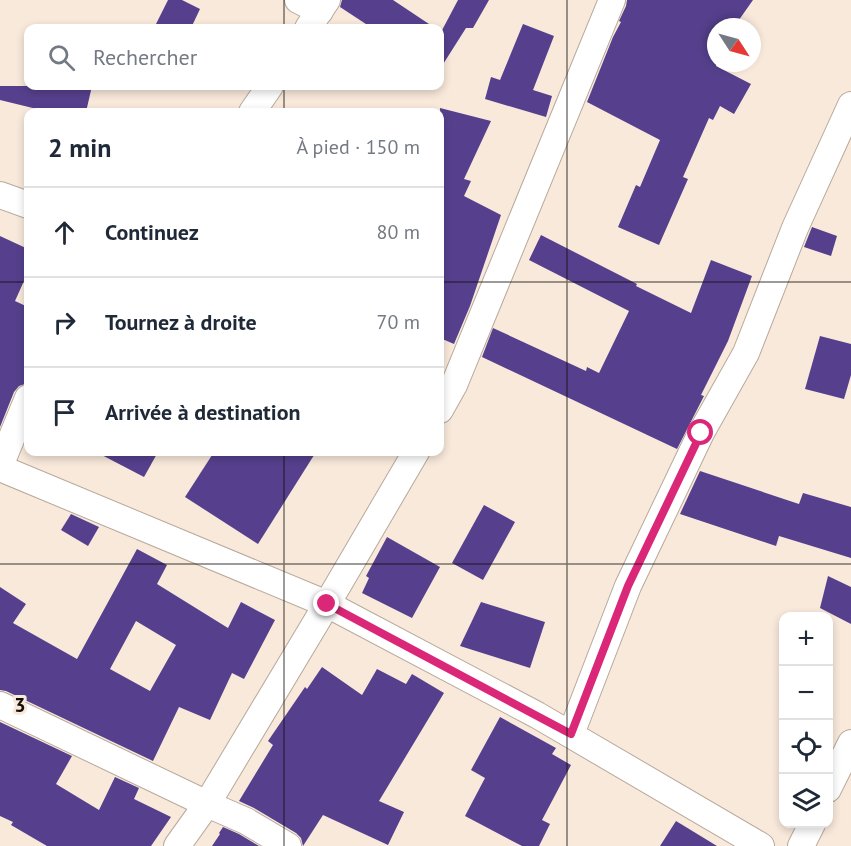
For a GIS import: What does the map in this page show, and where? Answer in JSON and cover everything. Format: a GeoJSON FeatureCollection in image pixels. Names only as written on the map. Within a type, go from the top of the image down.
{"type":"FeatureCollection","features":[{"type":"Feature","properties":{"kind":"street"},"geometry":{"type":"LineString","coordinates":[[444,403],[454,385],[612,0]]}},
{"type":"Feature","properties":{"kind":"street"},"geometry":{"type":"LineString","coordinates":[[255,108],[267,90]]}},
{"type":"Feature","properties":{"kind":"street"},"geometry":{"type":"LineString","coordinates":[[571,734],[628,586],[701,433],[746,353],[795,228],[851,105]]}},
{"type":"Feature","properties":{"kind":"street"},"geometry":{"type":"LineString","coordinates":[[0,195],[24,204]]}},
{"type":"Feature","properties":{"kind":"street"},"geometry":{"type":"LineString","coordinates":[[24,408],[0,467],[327,604],[571,734],[761,846]]}},
{"type":"Feature","properties":{"kind":"street"},"geometry":{"type":"LineString","coordinates":[[177,846],[207,804],[414,456]]}},
{"type":"Feature","properties":{"kind":"street"},"geometry":{"type":"LineString","coordinates":[[0,705],[207,804],[246,820],[288,846]]}},
{"type":"Feature","properties":{"kind":"street"},"geometry":{"type":"LineString","coordinates":[[833,779],[851,743]]}},
{"type":"Feature","properties":{"kind":"street"},"geometry":{"type":"LineString","coordinates":[[801,846],[810,828]]}},
{"type":"Feature","properties":{"kind":"building"},"geometry":{"type":"Polygon","coordinates":[[[168,0],[182,0],[200,9],[193,24],[156,24],[168,0]]]}},
{"type":"Feature","properties":{"kind":"building"},"geometry":{"type":"Polygon","coordinates":[[[342,0],[393,0],[429,24],[366,24],[340,7],[342,0]]]}},
{"type":"Feature","properties":{"kind":"building"},"geometry":{"type":"Polygon","coordinates":[[[458,0],[489,0],[473,28],[466,28],[444,63],[444,26],[458,0]]]}},
{"type":"Feature","properties":{"kind":"building"},"geometry":{"type":"Polygon","coordinates":[[[627,0],[753,0],[740,18],[707,18],[707,72],[728,72],[751,84],[734,114],[720,106],[713,120],[709,118],[683,177],[688,179],[659,245],[618,227],[636,185],[640,187],[660,140],[587,102],[627,0]]]}},
{"type":"Feature","properties":{"kind":"building"},"geometry":{"type":"Polygon","coordinates":[[[523,24],[554,36],[533,90],[552,96],[546,117],[485,99],[491,77],[500,80],[523,24]]]}},
{"type":"Feature","properties":{"kind":"building"},"geometry":{"type":"Polygon","coordinates":[[[0,86],[24,86],[24,90],[91,90],[87,108],[33,108],[0,100],[0,86]]]}},
{"type":"Feature","properties":{"kind":"building"},"geometry":{"type":"Polygon","coordinates":[[[444,109],[491,121],[464,179],[471,181],[464,196],[501,215],[470,306],[454,344],[444,340],[444,109]]]}},
{"type":"Feature","properties":{"kind":"building"},"geometry":{"type":"Polygon","coordinates":[[[812,227],[837,236],[831,256],[804,247],[812,227]]]}},
{"type":"Feature","properties":{"kind":"building"},"geometry":{"type":"Polygon","coordinates":[[[541,235],[691,313],[711,260],[752,276],[728,341],[677,449],[482,357],[493,328],[586,371],[587,367],[599,373],[629,311],[529,260],[541,235]]]}},
{"type":"Feature","properties":{"kind":"building"},"geometry":{"type":"Polygon","coordinates":[[[0,236],[24,247],[24,281],[15,301],[24,305],[24,384],[14,392],[0,427],[0,236]]]}},
{"type":"Feature","properties":{"kind":"building"},"geometry":{"type":"Polygon","coordinates":[[[820,336],[851,344],[851,375],[844,399],[805,389],[820,336]]]}},
{"type":"Feature","properties":{"kind":"building"},"geometry":{"type":"Polygon","coordinates":[[[104,456],[156,456],[144,477],[104,456]]]}},
{"type":"Feature","properties":{"kind":"building"},"geometry":{"type":"Polygon","coordinates":[[[211,456],[313,456],[258,544],[185,497],[211,456]]]}},
{"type":"Feature","properties":{"kind":"building"},"geometry":{"type":"Polygon","coordinates":[[[700,471],[799,504],[803,493],[851,507],[851,558],[779,536],[776,546],[680,514],[700,471]]]}},
{"type":"Feature","properties":{"kind":"building"},"geometry":{"type":"Polygon","coordinates":[[[484,505],[515,522],[483,580],[452,563],[484,505]]]}},
{"type":"Feature","properties":{"kind":"building"},"geometry":{"type":"Polygon","coordinates":[[[71,514],[99,527],[88,546],[61,530],[71,514]]]}},
{"type":"Feature","properties":{"kind":"building"},"geometry":{"type":"Polygon","coordinates":[[[387,537],[440,567],[412,618],[362,593],[369,578],[366,576],[387,537]]]}},
{"type":"Feature","properties":{"kind":"building"},"geometry":{"type":"Polygon","coordinates":[[[137,549],[167,565],[157,584],[228,628],[241,602],[275,620],[244,679],[232,673],[210,720],[179,707],[153,761],[0,690],[0,587],[26,604],[13,623],[77,659],[137,549]],[[136,621],[110,669],[150,691],[176,645],[136,621]]]}},
{"type":"Feature","properties":{"kind":"building"},"geometry":{"type":"Polygon","coordinates":[[[828,576],[851,587],[851,624],[833,615],[833,612],[820,608],[828,576]]]}},
{"type":"Feature","properties":{"kind":"building"},"geometry":{"type":"Polygon","coordinates":[[[481,602],[545,622],[530,668],[460,646],[481,602]]]}},
{"type":"Feature","properties":{"kind":"building"},"geometry":{"type":"Polygon","coordinates":[[[322,667],[362,695],[377,669],[406,684],[412,674],[444,693],[379,801],[404,812],[388,845],[323,815],[303,846],[301,838],[296,833],[239,801],[273,745],[268,741],[305,687],[307,689],[322,667]]]}},
{"type":"Feature","properties":{"kind":"building"},"geometry":{"type":"Polygon","coordinates":[[[500,717],[556,748],[552,754],[571,765],[542,820],[550,824],[539,846],[522,846],[465,816],[485,778],[471,770],[500,717]]]}},
{"type":"Feature","properties":{"kind":"building"},"geometry":{"type":"Polygon","coordinates":[[[0,722],[72,756],[56,784],[99,810],[115,777],[139,788],[134,799],[171,817],[151,846],[47,846],[11,825],[13,822],[0,816],[0,722]]]}},
{"type":"Feature","properties":{"kind":"building"},"geometry":{"type":"Polygon","coordinates":[[[676,821],[717,846],[660,846],[676,821]]]}},
{"type":"Feature","properties":{"kind":"building"},"geometry":{"type":"Polygon","coordinates":[[[223,827],[239,834],[259,846],[212,846],[223,827]]]}},
{"type":"Feature","properties":{"kind":"route"},"geometry":{"type":"LineString","coordinates":[[327,604],[571,734],[628,586],[701,433]]}}]}
